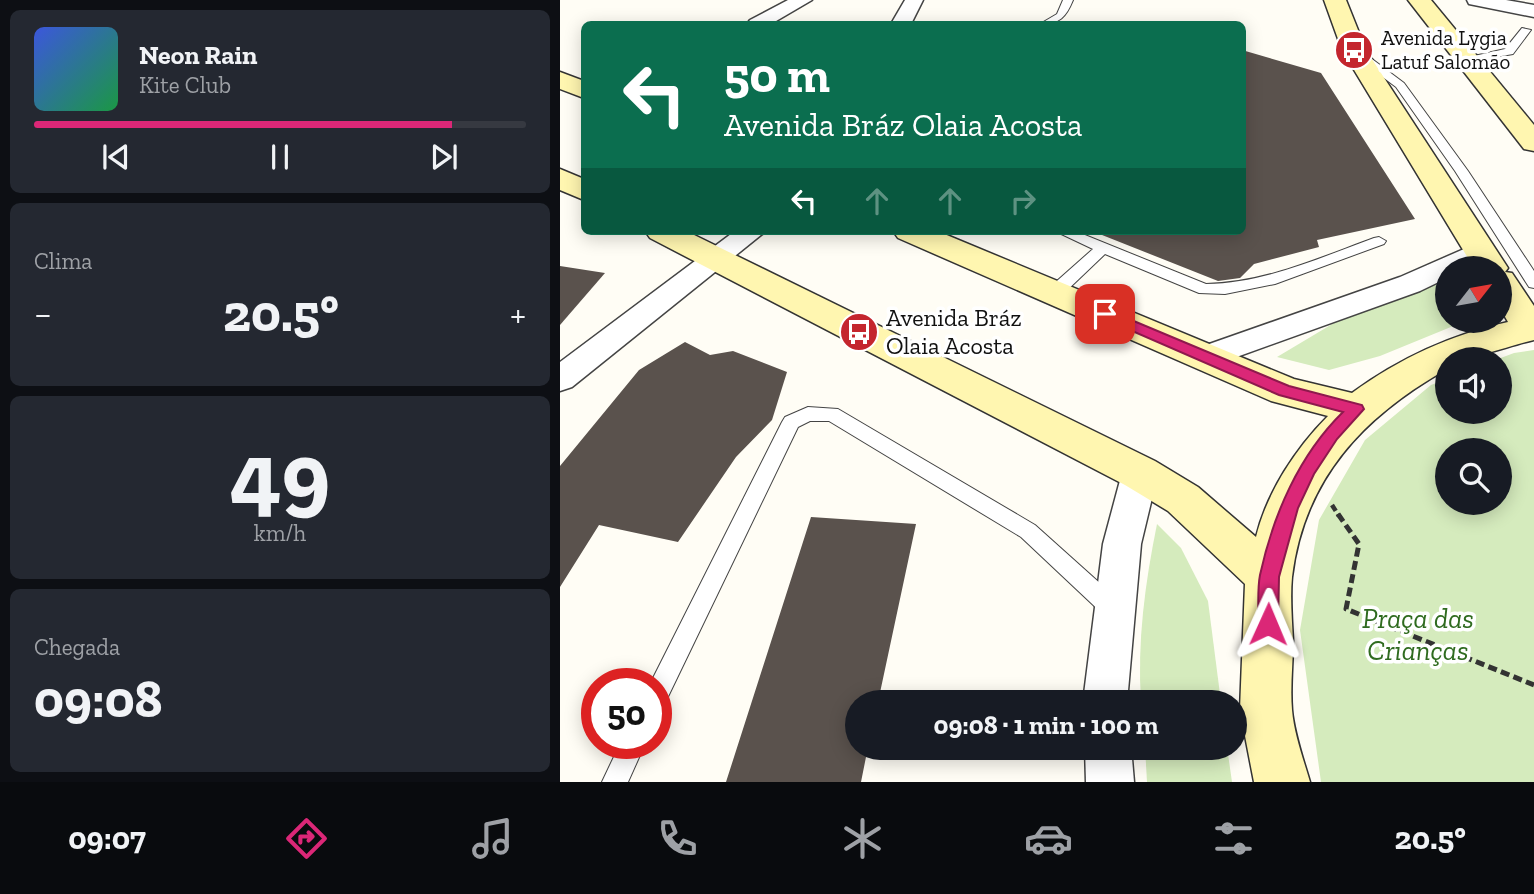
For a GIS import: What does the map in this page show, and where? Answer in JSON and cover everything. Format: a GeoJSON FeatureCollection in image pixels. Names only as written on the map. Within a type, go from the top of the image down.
{"type":"FeatureCollection","features":[{"type":"Feature","properties":{"kind":"main road"},"geometry":{"type":"LineString","coordinates":[[1335,0],[1354,51],[1484,256]]}},
{"type":"Feature","properties":{"kind":"main road"},"geometry":{"type":"LineString","coordinates":[[1419,0],[1534,143]]}},
{"type":"Feature","properties":{"kind":"main road"},"geometry":{"type":"LineString","coordinates":[[560,80],[581,89]]}},
{"type":"Feature","properties":{"kind":"main road"},"geometry":{"type":"LineString","coordinates":[[560,178],[581,189]]}},
{"type":"Feature","properties":{"kind":"main road"},"geometry":{"type":"LineString","coordinates":[[669,235],[1140,472],[1183,499],[1269,577]]}},
{"type":"Feature","properties":{"kind":"main road"},"geometry":{"type":"LineString","coordinates":[[927,235],[1285,391],[1356,409]]}},
{"type":"Feature","properties":{"kind":"main road"},"geometry":{"type":"LineString","coordinates":[[1282,782],[1267,717],[1269,577],[1289,508],[1308,470],[1331,434],[1356,409],[1408,371],[1466,345],[1533,328],[1512,298]]}},
{"type":"Feature","properties":{"kind":"street"},"geometry":{"type":"LineString","coordinates":[[763,21],[803,0]]}},
{"type":"Feature","properties":{"kind":"street"},"geometry":{"type":"LineString","coordinates":[[903,21],[914,0]]}},
{"type":"Feature","properties":{"kind":"street"},"geometry":{"type":"LineString","coordinates":[[1476,0],[1534,11]]}},
{"type":"Feature","properties":{"kind":"street"},"geometry":{"type":"LineString","coordinates":[[560,380],[747,235]]}},
{"type":"Feature","properties":{"kind":"street"},"geometry":{"type":"LineString","coordinates":[[1206,357],[1435,276]]}},
{"type":"Feature","properties":{"kind":"street"},"geometry":{"type":"LineString","coordinates":[[1106,690],[1122,544],[1140,472]]}},
{"type":"Feature","properties":{"kind":"street"},"geometry":{"type":"LineString","coordinates":[[1109,760],[1110,782]]}},
{"type":"Feature","properties":{"kind":"lane"},"geometry":{"type":"LineString","coordinates":[[1051,21],[1061,16],[1068,0]]}},
{"type":"Feature","properties":{"kind":"lane"},"geometry":{"type":"LineString","coordinates":[[1467,60],[1508,52],[1526,30]]}},
{"type":"Feature","properties":{"kind":"lane"},"geometry":{"type":"LineString","coordinates":[[1354,51],[1400,85],[1461,170],[1534,283]]}},
{"type":"Feature","properties":{"kind":"lane"},"geometry":{"type":"LineString","coordinates":[[1072,235],[1204,289],[1226,290],[1257,284],[1379,241]]}},
{"type":"Feature","properties":{"kind":"lane"},"geometry":{"type":"LineString","coordinates":[[1055,292],[1104,247]]}},
{"type":"Feature","properties":{"kind":"lane"},"geometry":{"type":"LineString","coordinates":[[670,668],[791,422],[808,414],[832,414],[1028,531],[1114,610]]}},
{"type":"Feature","properties":{"kind":"lane"},"geometry":{"type":"LineString","coordinates":[[615,782],[626,759]]}},
{"type":"Feature","properties":{"kind":"path"},"geometry":{"type":"LineString","coordinates":[[1308,470],[1359,544],[1346,608],[1534,685]]}},
{"type":"Feature","properties":{"kind":"green space"},"geometry":{"type":"Polygon","coordinates":[[[1435,282],[1436,333],[1380,356],[1329,370],[1277,357],[1339,320],[1435,282]]]}},
{"type":"Feature","properties":{"kind":"green space","name":"Praça das Crianças"},"geometry":{"type":"Polygon","coordinates":[[[1534,350],[1534,782],[1321,782],[1300,630],[1319,520],[1365,440],[1431,385],[1435,384],[1435,424],[1512,424],[1512,354],[1534,350]]]}},
{"type":"Feature","properties":{"kind":"green space"},"geometry":{"type":"Polygon","coordinates":[[[1157,524],[1181,548],[1208,601],[1219,690],[1141,690],[1140,657],[1149,568],[1157,524]]]}},
{"type":"Feature","properties":{"kind":"green space"},"geometry":{"type":"Polygon","coordinates":[[[1146,760],[1229,760],[1232,782],[1147,782],[1146,760]]]}},
{"type":"Feature","properties":{"kind":"building"},"geometry":{"type":"Polygon","coordinates":[[[1246,51],[1321,73],[1415,219],[1317,240],[1319,247],[1254,264],[1240,278],[1218,281],[1102,235],[1246,235],[1246,51]]]}},
{"type":"Feature","properties":{"kind":"building"},"geometry":{"type":"Polygon","coordinates":[[[560,266],[605,273],[560,325],[560,266]]]}},
{"type":"Feature","properties":{"kind":"building"},"geometry":{"type":"Polygon","coordinates":[[[685,342],[710,355],[733,351],[787,372],[772,420],[736,457],[678,542],[599,525],[560,587],[560,466],[639,370],[685,342]]]}},
{"type":"Feature","properties":{"kind":"building"},"geometry":{"type":"Polygon","coordinates":[[[811,517],[916,524],[881,690],[845,690],[845,760],[865,760],[861,782],[726,782],[811,517]]]}},
{"type":"Feature","properties":{"kind":"place","name":"Avenida Lygia Latuf Salomão"},"geometry":{"type":"Point","coordinates":[1354,50]}},
{"type":"Feature","properties":{"kind":"place","name":"Avenida Bráz Olaia Acosta"},"geometry":{"type":"Point","coordinates":[859,332]}},
{"type":"Feature","properties":{"kind":"route"},"geometry":{"type":"LineString","coordinates":[[1105,314],[1285,391],[1356,409],[1331,434],[1308,470],[1289,508],[1274,552],[1269,577],[1268,624]]}}]}
